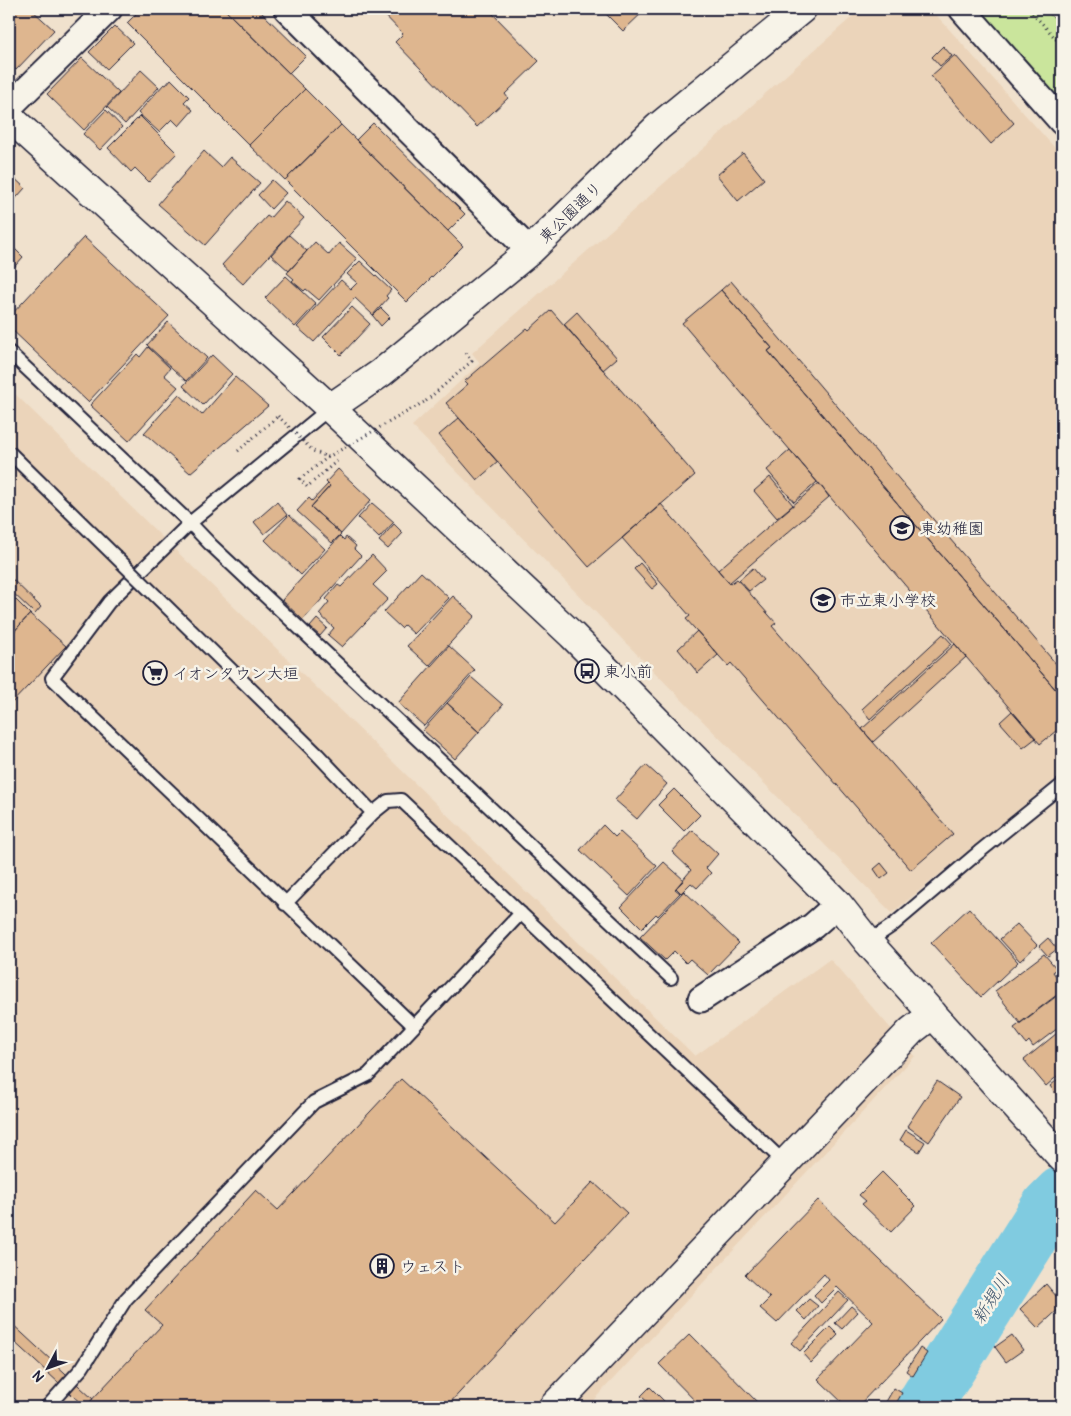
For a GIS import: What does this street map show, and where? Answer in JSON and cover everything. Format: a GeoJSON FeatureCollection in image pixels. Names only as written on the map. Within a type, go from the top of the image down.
{"type":"FeatureCollection","features":[{"type":"Feature","properties":{"kind":"street"},"geometry":{"type":"LineString","coordinates":[[9,107],[109,9]]}},
{"type":"Feature","properties":{"kind":"street"},"geometry":{"type":"LineString","coordinates":[[287,9],[530,251]]}},
{"type":"Feature","properties":{"kind":"street","name":"東公園通り"},"geometry":{"type":"LineString","coordinates":[[330,408],[381,373],[530,251],[658,127],[802,9]]}},
{"type":"Feature","properties":{"kind":"street"},"geometry":{"type":"LineString","coordinates":[[962,9],[1062,122]]}},
{"type":"Feature","properties":{"kind":"street"},"geometry":{"type":"LineString","coordinates":[[9,117],[330,408],[572,635],[838,904],[868,942],[1061,1154]]}},
{"type":"Feature","properties":{"kind":"street"},"geometry":{"type":"LineString","coordinates":[[701,999],[813,926],[838,904]]}},
{"type":"Feature","properties":{"kind":"street"},"geometry":{"type":"LineString","coordinates":[[553,1407],[911,1031],[933,1014]]}},
{"type":"Feature","properties":{"kind":"lane"},"geometry":{"type":"LineString","coordinates":[[9,352],[671,978]]}},
{"type":"Feature","properties":{"kind":"lane"},"geometry":{"type":"LineString","coordinates":[[330,408],[190,523],[110,602],[52,678],[414,1026]]}},
{"type":"Feature","properties":{"kind":"lane"},"geometry":{"type":"LineString","coordinates":[[9,452],[318,756],[373,813]]}},
{"type":"Feature","properties":{"kind":"lane"},"geometry":{"type":"LineString","coordinates":[[868,942],[893,925],[1062,785]]}},
{"type":"Feature","properties":{"kind":"lane"},"geometry":{"type":"LineString","coordinates":[[285,904],[373,813],[388,801],[401,800],[785,1163]]}},
{"type":"Feature","properties":{"kind":"lane"},"geometry":{"type":"LineString","coordinates":[[47,1407],[82,1368],[126,1299],[314,1102],[368,1075],[521,913]]}},
{"type":"Feature","properties":{"kind":"path"},"geometry":{"type":"LineString","coordinates":[[1029,9],[1062,45]]}},
{"type":"Feature","properties":{"kind":"path"},"geometry":{"type":"LineString","coordinates":[[1056,39],[1062,33]]}},
{"type":"Feature","properties":{"kind":"path"},"geometry":{"type":"LineString","coordinates":[[338,460],[307,487],[300,479],[328,457],[426,401],[472,361],[464,350]]}},
{"type":"Feature","properties":{"kind":"path"},"geometry":{"type":"LineString","coordinates":[[238,451],[278,416],[313,451],[328,457]]}},
{"type":"Feature","properties":{"kind":"shaded area","name":"市立東小学校"},"geometry":{"type":"Polygon","coordinates":[[[861,9],[931,9],[1062,156],[1062,774],[892,913],[412,426],[480,363],[472,353],[861,9]]]}},
{"type":"Feature","properties":{"kind":"shaded area","name":"イオンタウン大垣"},"geometry":{"type":"Polygon","coordinates":[[[9,388],[695,1056],[830,959],[915,1056],[587,1407],[9,1407],[9,388]]]}},
{"type":"Feature","properties":{"kind":"green space"},"geometry":{"type":"Polygon","coordinates":[[[975,9],[1044,9],[1053,18],[1062,10],[1062,106],[975,9]]]}},
{"type":"Feature","properties":{"kind":"building"},"geometry":{"type":"Polygon","coordinates":[[[9,9],[31,9],[54,30],[16,70],[9,63],[9,9]]]}},
{"type":"Feature","properties":{"kind":"building"},"geometry":{"type":"Polygon","coordinates":[[[141,9],[224,9],[305,89],[249,145],[127,23],[141,9]]]}},
{"type":"Feature","properties":{"kind":"building"},"geometry":{"type":"Polygon","coordinates":[[[224,9],[258,9],[306,56],[289,73],[224,9]]]}},
{"type":"Feature","properties":{"kind":"building"},"geometry":{"type":"Polygon","coordinates":[[[379,9],[488,9],[539,61],[505,94],[508,98],[477,127],[395,42],[403,34],[379,9]]]}},
{"type":"Feature","properties":{"kind":"building"},"geometry":{"type":"Polygon","coordinates":[[[601,9],[646,9],[623,31],[601,9]]]}},
{"type":"Feature","properties":{"kind":"building"},"geometry":{"type":"Polygon","coordinates":[[[115,26],[133,43],[107,69],[89,52],[115,26]]]}},
{"type":"Feature","properties":{"kind":"building"},"geometry":{"type":"Polygon","coordinates":[[[943,46],[952,56],[940,66],[932,57],[943,46]]]}},
{"type":"Feature","properties":{"kind":"building"},"geometry":{"type":"Polygon","coordinates":[[[955,55],[1014,123],[991,144],[931,76],[955,55]]]}},
{"type":"Feature","properties":{"kind":"building"},"geometry":{"type":"Polygon","coordinates":[[[82,58],[119,93],[84,130],[47,94],[82,58]]]}},
{"type":"Feature","properties":{"kind":"building"},"geometry":{"type":"Polygon","coordinates":[[[141,70],[159,87],[125,124],[107,107],[141,70]]]}},
{"type":"Feature","properties":{"kind":"building"},"geometry":{"type":"Polygon","coordinates":[[[171,79],[189,97],[184,102],[193,110],[179,126],[172,119],[159,132],[138,113],[164,84],[166,85],[171,79]]]}},
{"type":"Feature","properties":{"kind":"building"},"geometry":{"type":"Polygon","coordinates":[[[305,89],[341,125],[285,180],[249,145],[305,89]]]}},
{"type":"Feature","properties":{"kind":"building"},"geometry":{"type":"Polygon","coordinates":[[[106,110],[122,127],[100,150],[83,134],[106,110]]]}},
{"type":"Feature","properties":{"kind":"building"},"geometry":{"type":"Polygon","coordinates":[[[140,116],[177,153],[149,182],[135,168],[131,172],[108,148],[140,116]]]}},
{"type":"Feature","properties":{"kind":"building"},"geometry":{"type":"Polygon","coordinates":[[[373,123],[465,214],[448,231],[356,140],[373,123]]]}},
{"type":"Feature","properties":{"kind":"building"},"geometry":{"type":"Polygon","coordinates":[[[341,125],[463,246],[407,302],[285,180],[341,125]]]}},
{"type":"Feature","properties":{"kind":"building"},"geometry":{"type":"Polygon","coordinates":[[[204,151],[221,167],[230,157],[260,183],[205,245],[158,204],[204,151]]]}},
{"type":"Feature","properties":{"kind":"building"},"geometry":{"type":"Polygon","coordinates":[[[743,153],[764,179],[738,201],[717,175],[743,153]]]}},
{"type":"Feature","properties":{"kind":"building"},"geometry":{"type":"Polygon","coordinates":[[[9,173],[25,188],[9,206],[9,173]]]}},
{"type":"Feature","properties":{"kind":"building"},"geometry":{"type":"Polygon","coordinates":[[[272,180],[286,193],[271,209],[258,195],[272,180]]]}},
{"type":"Feature","properties":{"kind":"building"},"geometry":{"type":"Polygon","coordinates":[[[285,201],[304,218],[243,284],[222,265],[267,216],[270,218],[285,201]]]}},
{"type":"Feature","properties":{"kind":"building"},"geometry":{"type":"Polygon","coordinates":[[[289,235],[307,251],[289,271],[271,255],[289,235]]]}},
{"type":"Feature","properties":{"kind":"building"},"geometry":{"type":"Polygon","coordinates":[[[84,237],[169,316],[88,402],[9,327],[9,317],[84,237]]]}},
{"type":"Feature","properties":{"kind":"building"},"geometry":{"type":"Polygon","coordinates":[[[315,242],[329,255],[339,243],[357,259],[319,300],[306,289],[304,291],[292,281],[294,279],[287,273],[315,242]]]}},
{"type":"Feature","properties":{"kind":"building"},"geometry":{"type":"Polygon","coordinates":[[[9,243],[23,257],[9,273],[9,243]]]}},
{"type":"Feature","properties":{"kind":"building"},"geometry":{"type":"Polygon","coordinates":[[[360,261],[391,290],[386,296],[388,298],[373,315],[355,298],[314,342],[297,327],[341,280],[351,289],[357,283],[347,274],[360,261]]]}},
{"type":"Feature","properties":{"kind":"building"},"geometry":{"type":"Polygon","coordinates":[[[286,276],[316,304],[295,327],[265,298],[286,276]]]}},
{"type":"Feature","properties":{"kind":"building"},"geometry":{"type":"Polygon","coordinates":[[[731,281],[1062,671],[1062,697],[768,351],[772,348],[721,290],[731,281]]]}},
{"type":"Feature","properties":{"kind":"building"},"geometry":{"type":"Polygon","coordinates":[[[721,290],[772,348],[768,351],[1062,697],[1062,726],[1040,744],[682,323],[721,290]]]}},
{"type":"Feature","properties":{"kind":"building"},"geometry":{"type":"Polygon","coordinates":[[[352,307],[370,324],[341,355],[323,337],[352,307]]]}},
{"type":"Feature","properties":{"kind":"building"},"geometry":{"type":"Polygon","coordinates":[[[381,308],[390,317],[381,326],[373,316],[381,308]]]}},
{"type":"Feature","properties":{"kind":"building"},"geometry":{"type":"Polygon","coordinates":[[[551,310],[695,475],[589,567],[446,403],[468,384],[465,381],[551,310]]]}},
{"type":"Feature","properties":{"kind":"building"},"geometry":{"type":"Polygon","coordinates":[[[577,312],[617,358],[603,370],[564,324],[577,312]]]}},
{"type":"Feature","properties":{"kind":"building"},"geometry":{"type":"Polygon","coordinates":[[[168,322],[207,358],[186,381],[147,345],[168,322]]]}},
{"type":"Feature","properties":{"kind":"building"},"geometry":{"type":"Polygon","coordinates":[[[148,347],[170,368],[164,375],[178,387],[129,441],[90,405],[137,354],[140,357],[148,347]]]}},
{"type":"Feature","properties":{"kind":"building"},"geometry":{"type":"Polygon","coordinates":[[[212,355],[232,374],[203,405],[183,386],[212,355]]]}},
{"type":"Feature","properties":{"kind":"building"},"geometry":{"type":"Polygon","coordinates":[[[235,377],[268,406],[190,473],[144,433],[179,394],[202,415],[235,377]]]}},
{"type":"Feature","properties":{"kind":"building"},"geometry":{"type":"Polygon","coordinates":[[[459,418],[498,462],[477,480],[439,435],[459,418]]]}},
{"type":"Feature","properties":{"kind":"building"},"geometry":{"type":"Polygon","coordinates":[[[790,450],[817,482],[794,502],[767,470],[790,450]]]}},
{"type":"Feature","properties":{"kind":"building"},"geometry":{"type":"Polygon","coordinates":[[[338,469],[371,500],[341,534],[311,507],[330,486],[326,482],[338,469]]]}},
{"type":"Feature","properties":{"kind":"building"},"geometry":{"type":"Polygon","coordinates":[[[770,477],[793,505],[777,518],[754,491],[770,477]]]}},
{"type":"Feature","properties":{"kind":"building"},"geometry":{"type":"Polygon","coordinates":[[[819,483],[829,497],[729,583],[718,570],[819,483]]]}},
{"type":"Feature","properties":{"kind":"building"},"geometry":{"type":"Polygon","coordinates":[[[328,484],[330,486],[311,507],[341,534],[332,543],[297,511],[309,498],[312,501],[328,484]]]}},
{"type":"Feature","properties":{"kind":"building"},"geometry":{"type":"Polygon","coordinates":[[[277,502],[287,515],[264,534],[254,522],[277,502]]]}},
{"type":"Feature","properties":{"kind":"building"},"geometry":{"type":"Polygon","coordinates":[[[372,503],[394,522],[379,538],[358,518],[372,503]]]}},
{"type":"Feature","properties":{"kind":"building"},"geometry":{"type":"Polygon","coordinates":[[[661,504],[730,584],[737,579],[776,623],[772,626],[953,834],[911,870],[731,663],[728,666],[686,619],[690,616],[622,538],[661,504]]]}},
{"type":"Feature","properties":{"kind":"building"},"geometry":{"type":"Polygon","coordinates":[[[289,515],[325,549],[301,575],[265,540],[289,515]]]}},
{"type":"Feature","properties":{"kind":"building"},"geometry":{"type":"Polygon","coordinates":[[[394,524],[403,533],[388,549],[379,541],[394,524]]]}},
{"type":"Feature","properties":{"kind":"building"},"geometry":{"type":"Polygon","coordinates":[[[340,536],[344,540],[346,537],[356,546],[354,549],[361,556],[303,620],[282,600],[340,536]]]}},
{"type":"Feature","properties":{"kind":"building"},"geometry":{"type":"Polygon","coordinates":[[[372,555],[387,571],[373,585],[388,599],[342,647],[328,635],[334,628],[319,614],[329,602],[326,599],[338,585],[341,587],[372,555]]]}},
{"type":"Feature","properties":{"kind":"building"},"geometry":{"type":"Polygon","coordinates":[[[640,563],[658,584],[652,589],[634,569],[640,563]]]}},
{"type":"Feature","properties":{"kind":"building"},"geometry":{"type":"Polygon","coordinates":[[[753,568],[763,580],[749,591],[739,580],[753,568]]]}},
{"type":"Feature","properties":{"kind":"building"},"geometry":{"type":"Polygon","coordinates":[[[421,572],[449,598],[414,634],[404,625],[401,628],[384,612],[421,572]]]}},
{"type":"Feature","properties":{"kind":"building"},"geometry":{"type":"Polygon","coordinates":[[[9,576],[41,607],[35,614],[9,589],[9,576]]]}},
{"type":"Feature","properties":{"kind":"building"},"geometry":{"type":"Polygon","coordinates":[[[9,593],[30,614],[9,637],[9,593]]]}},
{"type":"Feature","properties":{"kind":"building"},"geometry":{"type":"Polygon","coordinates":[[[453,596],[475,616],[429,666],[407,646],[453,596]]]}},
{"type":"Feature","properties":{"kind":"building"},"geometry":{"type":"Polygon","coordinates":[[[30,614],[66,646],[9,706],[9,637],[30,614]]]}},
{"type":"Feature","properties":{"kind":"building"},"geometry":{"type":"Polygon","coordinates":[[[317,619],[327,628],[320,636],[310,627],[317,619]]]}},
{"type":"Feature","properties":{"kind":"building"},"geometry":{"type":"Polygon","coordinates":[[[697,631],[718,655],[698,673],[678,649],[697,631]]]}},
{"type":"Feature","properties":{"kind":"building"},"geometry":{"type":"Polygon","coordinates":[[[943,634],[952,644],[870,719],[862,709],[943,634]]]}},
{"type":"Feature","properties":{"kind":"building"},"geometry":{"type":"Polygon","coordinates":[[[955,644],[966,657],[873,742],[862,729],[955,644]]]}},
{"type":"Feature","properties":{"kind":"building"},"geometry":{"type":"Polygon","coordinates":[[[449,646],[475,670],[424,726],[398,703],[449,646]]]}},
{"type":"Feature","properties":{"kind":"building"},"geometry":{"type":"Polygon","coordinates":[[[471,677],[503,705],[479,732],[447,703],[471,677]]]}},
{"type":"Feature","properties":{"kind":"building"},"geometry":{"type":"Polygon","coordinates":[[[447,703],[479,732],[455,759],[423,730],[447,703]]]}},
{"type":"Feature","properties":{"kind":"building"},"geometry":{"type":"Polygon","coordinates":[[[1012,711],[1036,738],[1023,748],[1000,722],[1012,711]]]}},
{"type":"Feature","properties":{"kind":"building"},"geometry":{"type":"Polygon","coordinates":[[[646,765],[667,784],[637,819],[615,800],[646,765]]]}},
{"type":"Feature","properties":{"kind":"building"},"geometry":{"type":"Polygon","coordinates":[[[674,789],[700,815],[684,831],[658,805],[674,789]]]}},
{"type":"Feature","properties":{"kind":"building"},"geometry":{"type":"Polygon","coordinates":[[[603,825],[615,837],[620,832],[657,866],[629,896],[580,850],[603,825]]]}},
{"type":"Feature","properties":{"kind":"building"},"geometry":{"type":"Polygon","coordinates":[[[692,830],[718,854],[706,868],[711,873],[697,888],[691,883],[681,893],[676,888],[691,870],[672,852],[692,830]]]}},
{"type":"Feature","properties":{"kind":"building"},"geometry":{"type":"Polygon","coordinates":[[[664,862],[684,880],[675,889],[680,893],[658,916],[656,914],[642,928],[621,907],[664,862]]]}},
{"type":"Feature","properties":{"kind":"building"},"geometry":{"type":"Polygon","coordinates":[[[881,863],[889,873],[881,879],[874,869],[881,863]]]}},
{"type":"Feature","properties":{"kind":"building"},"geometry":{"type":"Polygon","coordinates":[[[684,891],[739,943],[708,975],[690,959],[686,963],[674,951],[665,960],[640,937],[684,891]]]}},
{"type":"Feature","properties":{"kind":"building"},"geometry":{"type":"Polygon","coordinates":[[[969,908],[1018,962],[981,997],[931,943],[969,908]]]}},
{"type":"Feature","properties":{"kind":"building"},"geometry":{"type":"Polygon","coordinates":[[[1017,924],[1037,945],[1020,961],[1000,939],[1017,924]]]}},
{"type":"Feature","properties":{"kind":"building"},"geometry":{"type":"Polygon","coordinates":[[[1048,938],[1057,949],[1048,956],[1039,946],[1048,938]]]}},
{"type":"Feature","properties":{"kind":"building"},"geometry":{"type":"Polygon","coordinates":[[[1044,954],[1057,969],[1053,972],[1062,984],[1062,991],[1020,1023],[995,991],[1044,954]]]}},
{"type":"Feature","properties":{"kind":"building"},"geometry":{"type":"Polygon","coordinates":[[[1062,992],[1062,1025],[1033,1047],[1029,1041],[1026,1044],[1014,1028],[1062,992]]]}},
{"type":"Feature","properties":{"kind":"building"},"geometry":{"type":"Polygon","coordinates":[[[1062,1029],[1062,1072],[1046,1086],[1024,1060],[1062,1029]]]}},
{"type":"Feature","properties":{"kind":"building"},"geometry":{"type":"Polygon","coordinates":[[[1062,1076],[1062,1102],[1050,1086],[1062,1076]]]}},
{"type":"Feature","properties":{"kind":"building","name":"ウェスト"},"geometry":{"type":"Polygon","coordinates":[[[401,1079],[555,1222],[593,1182],[627,1213],[446,1407],[85,1407],[162,1325],[145,1310],[256,1190],[278,1210],[401,1079]]]}},
{"type":"Feature","properties":{"kind":"building"},"geometry":{"type":"Polygon","coordinates":[[[937,1081],[960,1097],[929,1142],[907,1126],[937,1081]]]}},
{"type":"Feature","properties":{"kind":"building"},"geometry":{"type":"Polygon","coordinates":[[[906,1130],[925,1142],[919,1152],[900,1140],[906,1130]]]}},
{"type":"Feature","properties":{"kind":"building"},"geometry":{"type":"Polygon","coordinates":[[[882,1172],[916,1206],[891,1232],[862,1204],[866,1201],[859,1195],[882,1172]]]}},
{"type":"Feature","properties":{"kind":"building"},"geometry":{"type":"Polygon","coordinates":[[[818,1200],[941,1319],[860,1404],[864,1407],[847,1407],[818,1379],[873,1322],[837,1287],[821,1303],[814,1295],[829,1280],[824,1274],[777,1323],[760,1308],[770,1298],[745,1275],[818,1200]]]}},
{"type":"Feature","properties":{"kind":"building"},"geometry":{"type":"Polygon","coordinates":[[[1046,1284],[1062,1303],[1062,1306],[1038,1328],[1020,1309],[1046,1284]]]}},
{"type":"Feature","properties":{"kind":"building"},"geometry":{"type":"Polygon","coordinates":[[[839,1292],[848,1300],[800,1351],[791,1343],[839,1292]]]}},
{"type":"Feature","properties":{"kind":"building"},"geometry":{"type":"Polygon","coordinates":[[[809,1299],[818,1306],[806,1320],[797,1311],[809,1299]]]}},
{"type":"Feature","properties":{"kind":"building"},"geometry":{"type":"Polygon","coordinates":[[[851,1306],[858,1312],[842,1329],[835,1323],[851,1306]]]}},
{"type":"Feature","properties":{"kind":"building"},"geometry":{"type":"Polygon","coordinates":[[[9,1321],[93,1399],[85,1407],[9,1337],[9,1321]]]}},
{"type":"Feature","properties":{"kind":"building"},"geometry":{"type":"Polygon","coordinates":[[[830,1327],[838,1335],[811,1363],[803,1354],[830,1327]]]}},
{"type":"Feature","properties":{"kind":"building"},"geometry":{"type":"Polygon","coordinates":[[[690,1334],[762,1407],[701,1407],[659,1364],[690,1334]]]}},
{"type":"Feature","properties":{"kind":"building"},"geometry":{"type":"Polygon","coordinates":[[[1012,1335],[1023,1350],[1006,1362],[995,1347],[1012,1335]]]}},
{"type":"Feature","properties":{"kind":"building"},"geometry":{"type":"Polygon","coordinates":[[[920,1348],[927,1353],[913,1376],[906,1371],[920,1348]]]}},
{"type":"Feature","properties":{"kind":"building"},"geometry":{"type":"Polygon","coordinates":[[[650,1387],[670,1407],[653,1407],[641,1396],[650,1387]]]}},
{"type":"Feature","properties":{"kind":"building"},"geometry":{"type":"Polygon","coordinates":[[[894,1388],[902,1393],[894,1407],[883,1407],[894,1388]]]}},
{"type":"Feature","properties":{"kind":"waterway","name":"新規川"},"geometry":{"type":"LineString","coordinates":[[923,1407],[1049,1207],[1062,1194]]}},
{"type":"Feature","properties":{"kind":"place","name":"東幼稚園"},"geometry":{"type":"Point","coordinates":[902,528]}},
{"type":"Feature","properties":{"kind":"place","name":"市立東小学校"},"geometry":{"type":"Point","coordinates":[823,600]}},
{"type":"Feature","properties":{"kind":"place","name":"東小前"},"geometry":{"type":"Point","coordinates":[587,671]}},
{"type":"Feature","properties":{"kind":"place","name":"イオンタウン大垣"},"geometry":{"type":"Point","coordinates":[155,673]}},
{"type":"Feature","properties":{"kind":"place","name":"ウェスト"},"geometry":{"type":"Point","coordinates":[382,1266]}}]}
